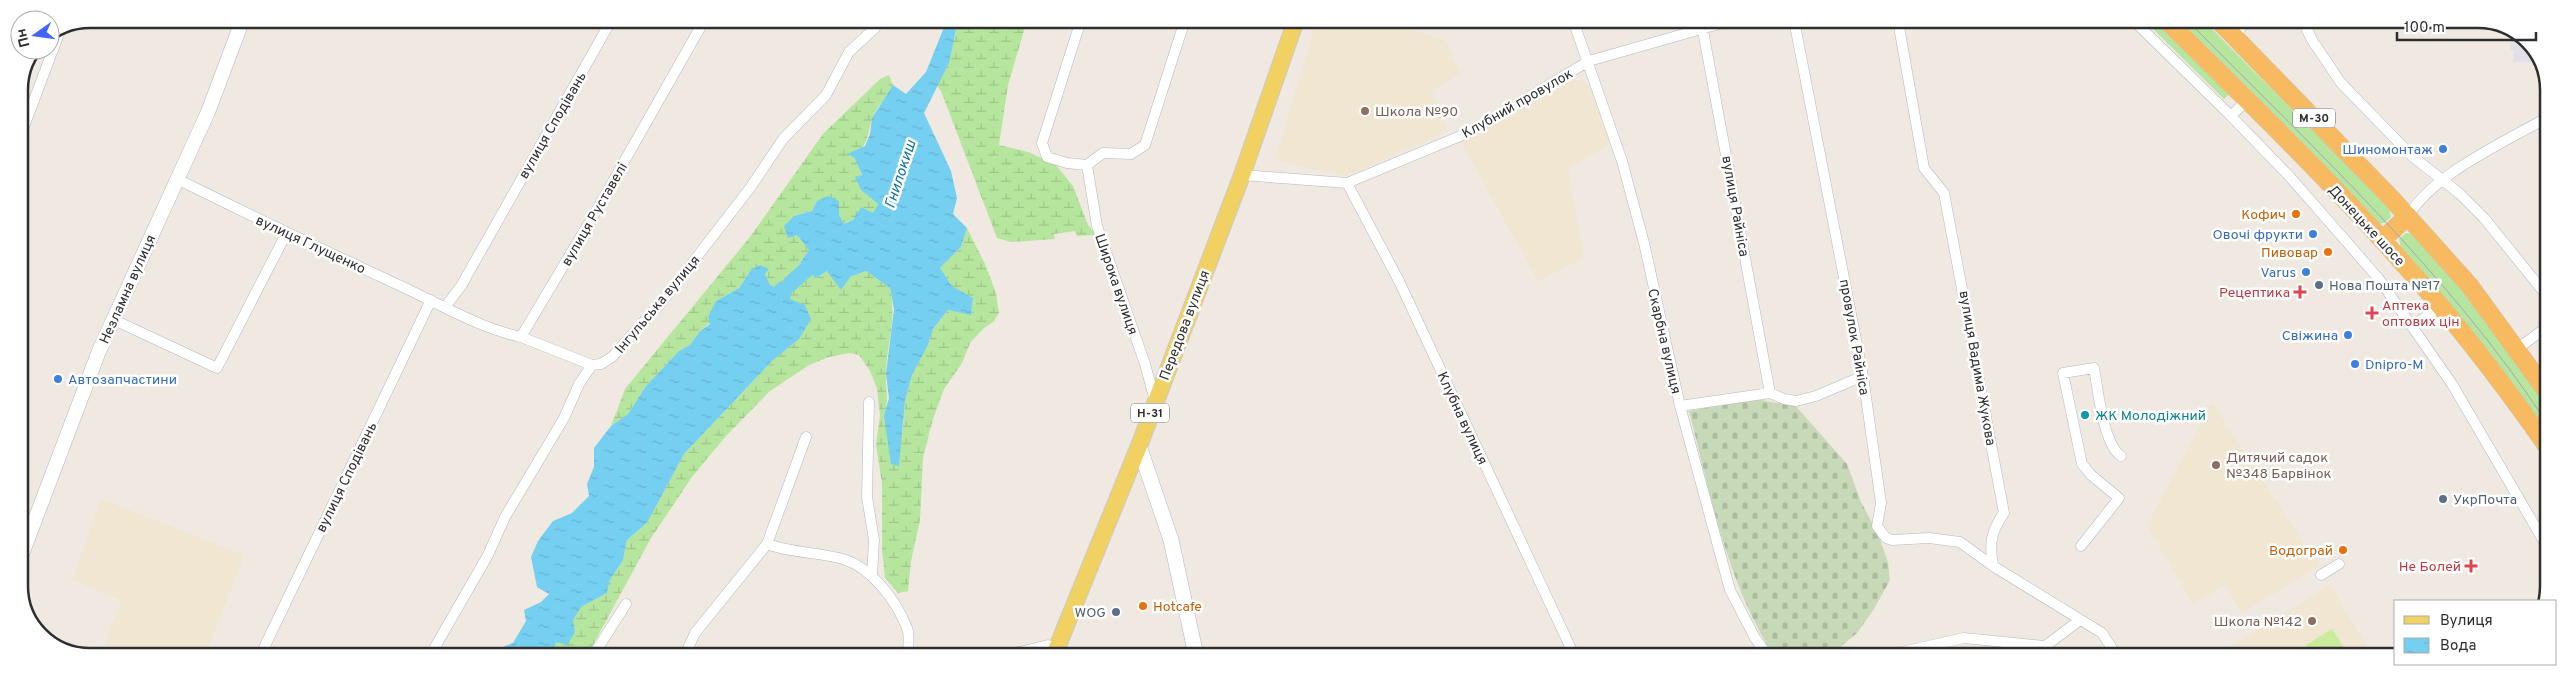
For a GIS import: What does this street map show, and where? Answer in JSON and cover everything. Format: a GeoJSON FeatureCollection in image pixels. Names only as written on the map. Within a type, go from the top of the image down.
{"type":"FeatureCollection","features":[{"type":"Feature","properties":{"kind":"highway","name":"Донецьке шосе"},"geometry":{"type":"LineString","coordinates":[[2173,27],[2382,240],[2440,306],[2494,372],[2540,436]]}},
{"type":"Feature","properties":{"kind":"highway","name":"М-30"},"geometry":{"type":"LineString","coordinates":[[2225,27],[2408,216],[2470,286],[2540,381]]}},
{"type":"Feature","properties":{"kind":"highway"},"geometry":{"type":"LineString","coordinates":[[2382,240],[2408,216]]}},
{"type":"Feature","properties":{"kind":"main road","name":"Передова вулиця"},"geometry":{"type":"LineString","coordinates":[[1056,648],[1139,446],[1242,176],[1294,27]]}},
{"type":"Feature","properties":{"kind":"main road"},"geometry":{"type":"LineString","coordinates":[[1139,446],[1171,540],[1194,648]]}},
{"type":"Feature","properties":{"kind":"street","name":"Незламна вулиця"},"geometry":{"type":"LineString","coordinates":[[28,539],[112,320],[208,112],[240,27]]}},
{"type":"Feature","properties":{"kind":"street","name":"вулиця Сподівань"},"geometry":{"type":"LineString","coordinates":[[445,307],[461,286],[607,27]]}},
{"type":"Feature","properties":{"kind":"street","name":"вулиця Руставелі"},"geometry":{"type":"LineString","coordinates":[[521,337],[599,206],[700,27]]}},
{"type":"Feature","properties":{"kind":"street","name":"Інгульська вулиця"},"geometry":{"type":"LineString","coordinates":[[592,366],[601,364],[612,357],[666,298],[750,188],[783,139],[826,95],[849,52],[876,27]]}},
{"type":"Feature","properties":{"kind":"street"},"geometry":{"type":"LineString","coordinates":[[1079,27],[1042,142],[1047,156],[1067,162],[1088,165],[1104,153],[1131,154],[1145,145],[1183,27]]}},
{"type":"Feature","properties":{"kind":"street","name":"Скарбна вулиця"},"geometry":{"type":"LineString","coordinates":[[1576,27],[1622,161],[1644,243],[1680,406],[1730,590],[1762,648]]}},
{"type":"Feature","properties":{"kind":"street","name":"Клубний провулок"},"geometry":{"type":"LineString","coordinates":[[1242,176],[1347,183],[1470,132],[1589,61],[1693,27]]}},
{"type":"Feature","properties":{"kind":"street","name":"вулиця Райніса"},"geometry":{"type":"LineString","coordinates":[[1703,27],[1770,393]]}},
{"type":"Feature","properties":{"kind":"street","name":"провулок Райніса"},"geometry":{"type":"LineString","coordinates":[[1795,27],[1863,376],[1881,503],[1877,526],[1886,538],[1892,540],[1945,538],[1960,542],[1993,566]]}},
{"type":"Feature","properties":{"kind":"street","name":"вулиця Вадима Жукова"},"geometry":{"type":"LineString","coordinates":[[1899,27],[1924,168],[1944,193],[2004,513],[1993,527],[1990,551],[1993,566]]}},
{"type":"Feature","properties":{"kind":"street"},"geometry":{"type":"LineString","coordinates":[[2140,27],[2231,116],[2348,241],[2379,279],[2452,384],[2540,535]]}},
{"type":"Feature","properties":{"kind":"street"},"geometry":{"type":"LineString","coordinates":[[2235,37],[2241,27]]}},
{"type":"Feature","properties":{"kind":"street"},"geometry":{"type":"LineString","coordinates":[[2306,27],[2316,48],[2341,83],[2412,156],[2442,179],[2484,218],[2539,287]]}},
{"type":"Feature","properties":{"kind":"street"},"geometry":{"type":"LineString","coordinates":[[27,119],[49,60]]}},
{"type":"Feature","properties":{"kind":"street"},"geometry":{"type":"LineString","coordinates":[[2231,116],[2246,100]]}},
{"type":"Feature","properties":{"kind":"street"},"geometry":{"type":"LineString","coordinates":[[2408,216],[2417,202],[2442,179],[2539,123]]}},
{"type":"Feature","properties":{"kind":"street","name":"Широка вулиця"},"geometry":{"type":"LineString","coordinates":[[1088,165],[1097,226],[1145,364],[1155,401]]}},
{"type":"Feature","properties":{"kind":"street","name":"вулиця Глущенко"},"geometry":{"type":"LineString","coordinates":[[177,179],[286,234],[445,307]]}},
{"type":"Feature","properties":{"kind":"street","name":"Клубна вулиця"},"geometry":{"type":"LineString","coordinates":[[1347,183],[1399,281],[1571,648]]}},
{"type":"Feature","properties":{"kind":"street"},"geometry":{"type":"LineString","coordinates":[[112,320],[217,368],[286,234]]}},
{"type":"Feature","properties":{"kind":"street","name":"вулиця Сподівань"},"geometry":{"type":"LineString","coordinates":[[264,648],[430,300]]}},
{"type":"Feature","properties":{"kind":"street"},"geometry":{"type":"LineString","coordinates":[[2412,327],[2440,306]]}},
{"type":"Feature","properties":{"kind":"street"},"geometry":{"type":"LineString","coordinates":[[434,648],[488,555],[505,517],[592,366],[521,337],[502,333],[445,307]]}},
{"type":"Feature","properties":{"kind":"street"},"geometry":{"type":"LineString","coordinates":[[2517,348],[2539,332]]}},
{"type":"Feature","properties":{"kind":"street"},"geometry":{"type":"LineString","coordinates":[[2081,546],[2119,498],[2091,476],[2082,464],[2063,373],[2094,368],[2109,439],[2115,452],[2121,456]]}},
{"type":"Feature","properties":{"kind":"street"},"geometry":{"type":"LineString","coordinates":[[1680,406],[1770,393],[1784,400],[1796,401],[1816,396],[1863,376]]}},
{"type":"Feature","properties":{"kind":"street"},"geometry":{"type":"LineString","coordinates":[[869,402],[867,496],[874,540],[872,574]]}},
{"type":"Feature","properties":{"kind":"street"},"geometry":{"type":"LineString","coordinates":[[688,648],[695,633],[767,544],[806,436]]}},
{"type":"Feature","properties":{"kind":"street"},"geometry":{"type":"LineString","coordinates":[[767,544],[782,550],[844,559],[872,574],[890,598],[908,629],[908,648]]}},
{"type":"Feature","properties":{"kind":"street"},"geometry":{"type":"LineString","coordinates":[[2321,575],[2339,564]]}},
{"type":"Feature","properties":{"kind":"street"},"geometry":{"type":"LineString","coordinates":[[1993,566],[2102,633],[2112,648]]}},
{"type":"Feature","properties":{"kind":"street"},"geometry":{"type":"LineString","coordinates":[[598,648],[626,604]]}},
{"type":"Feature","properties":{"kind":"street"},"geometry":{"type":"LineString","coordinates":[[2042,648],[2080,620]]}},
{"type":"Feature","properties":{"kind":"street"},"geometry":{"type":"LineString","coordinates":[[1920,648],[1964,638],[2044,646]]}},
{"type":"Feature","properties":{"kind":"street"},"geometry":{"type":"LineString","coordinates":[[1036,648],[1048,645],[1050,648]]}},
{"type":"Feature","properties":{"kind":"shaded area","name":"Школа №90"},"geometry":{"type":"Polygon","coordinates":[[[1315,27],[1404,27],[1446,41],[1461,74],[1431,91],[1449,131],[1346,176],[1275,160],[1315,27]]]}},
{"type":"Feature","properties":{"kind":"shaded area"},"geometry":{"type":"Polygon","coordinates":[[[2512,38],[2524,49],[2533,63],[2513,62],[2514,50],[2510,50],[2512,38]]]}},
{"type":"Feature","properties":{"kind":"shaded area"},"geometry":{"type":"Polygon","coordinates":[[[1566,78],[1583,81],[1597,95],[1612,143],[1568,169],[1584,258],[1538,281],[1461,142],[1566,78]]]}},
{"type":"Feature","properties":{"kind":"shaded area","name":"Дитячий садок №348 Барвінок"},"geometry":{"type":"Polygon","coordinates":[[[2210,405],[2214,405],[2319,566],[2242,613],[2225,585],[2193,604],[2147,526],[2210,405]]]}},
{"type":"Feature","properties":{"kind":"shaded area"},"geometry":{"type":"Polygon","coordinates":[[[101,499],[244,555],[208,648],[103,648],[121,600],[72,580],[101,499]]]}},
{"type":"Feature","properties":{"kind":"shaded area","name":"Школа №142"},"geometry":{"type":"Polygon","coordinates":[[[2330,585],[2368,648],[2228,648],[2330,585]]]}},
{"type":"Feature","properties":{"kind":"green space"},"geometry":{"type":"Polygon","coordinates":[[[957,27],[1025,27],[1008,85],[999,145],[1028,152],[1055,164],[1073,186],[1088,225],[1096,235],[1077,236],[1075,231],[1054,234],[1055,239],[1011,242],[997,238],[941,91],[936,85],[955,37],[957,27]]]}},
{"type":"Feature","properties":{"kind":"green space"},"geometry":{"type":"Polygon","coordinates":[[[2151,27],[2163,27],[2230,93],[2224,99],[2151,27]]]}},
{"type":"Feature","properties":{"kind":"green space"},"geometry":{"type":"Polygon","coordinates":[[[2184,27],[2210,27],[2389,207],[2391,217],[2384,223],[2378,224],[2184,27]]]}},
{"type":"Feature","properties":{"kind":"green space"},"geometry":{"type":"Polygon","coordinates":[[[889,75],[893,85],[872,119],[865,143],[854,157],[862,176],[855,177],[861,190],[878,204],[873,214],[861,208],[853,220],[844,224],[839,214],[839,201],[817,201],[812,211],[794,216],[797,235],[809,250],[800,263],[816,278],[827,271],[850,277],[866,271],[890,288],[892,321],[887,362],[887,397],[884,415],[902,436],[905,401],[912,375],[928,345],[933,329],[948,310],[971,314],[973,298],[952,286],[940,268],[961,247],[967,228],[985,264],[996,293],[999,313],[993,322],[984,328],[970,343],[962,363],[944,389],[933,419],[923,458],[920,520],[911,561],[908,591],[898,593],[885,578],[882,550],[882,483],[876,445],[880,416],[877,388],[870,371],[859,355],[849,353],[829,357],[809,365],[770,391],[726,436],[692,477],[651,538],[591,648],[555,648],[556,641],[581,607],[607,593],[610,580],[623,560],[627,540],[647,523],[684,454],[772,361],[799,339],[790,299],[770,285],[765,274],[751,270],[739,288],[716,301],[710,323],[700,331],[690,345],[679,351],[646,386],[628,414],[611,426],[625,389],[750,237],[823,134],[880,79],[889,75]]]}},
{"type":"Feature","properties":{"kind":"green space"},"geometry":{"type":"Polygon","coordinates":[[[2406,233],[2414,234],[2482,314],[2540,392],[2540,429],[2401,249],[2399,239],[2406,233]]]}},
{"type":"Feature","properties":{"kind":"green space"},"geometry":{"type":"Polygon","coordinates":[[[1757,399],[1776,403],[1793,403],[1847,464],[1861,502],[1877,532],[1888,562],[1890,580],[1874,609],[1857,633],[1839,648],[1769,648],[1755,623],[1731,565],[1712,504],[1689,411],[1757,399]]]}},
{"type":"Feature","properties":{"kind":"green space"},"geometry":{"type":"Polygon","coordinates":[[[2332,629],[2344,648],[2308,648],[2306,645],[2332,629]]]}},
{"type":"Feature","properties":{"kind":"water"},"geometry":{"type":"Polygon","coordinates":[[[944,27],[957,27],[949,63],[924,113],[951,171],[957,198],[953,214],[967,228],[961,247],[940,268],[952,286],[973,298],[971,315],[948,310],[933,329],[928,345],[912,375],[905,401],[899,466],[891,464],[884,415],[889,398],[886,374],[894,309],[890,288],[866,271],[850,277],[841,290],[827,271],[816,278],[800,263],[809,250],[797,235],[788,238],[784,226],[794,216],[812,211],[817,201],[828,196],[839,201],[839,214],[844,224],[853,220],[861,207],[873,213],[878,204],[861,190],[855,177],[862,175],[854,157],[847,154],[865,146],[870,134],[872,118],[893,85],[906,94],[926,72],[944,27]]]}},
{"type":"Feature","properties":{"kind":"water"},"geometry":{"type":"Polygon","coordinates":[[[760,265],[769,269],[765,274],[770,285],[774,287],[779,282],[790,284],[793,289],[790,299],[805,305],[811,319],[799,339],[772,361],[684,454],[647,523],[627,540],[623,560],[610,580],[607,593],[581,607],[573,620],[575,632],[567,645],[556,642],[555,648],[503,648],[513,643],[526,621],[524,610],[541,602],[549,594],[537,587],[531,557],[538,541],[553,521],[572,513],[589,496],[587,484],[594,467],[594,448],[611,426],[628,414],[646,386],[679,351],[690,345],[700,331],[710,324],[708,317],[716,301],[739,288],[751,270],[760,265]]]}},
{"type":"Feature","properties":{"kind":"waterway","name":"Гнилокиш"},"geometry":{"type":"LineString","coordinates":[[790,284],[807,269],[827,259]]}},
{"type":"Feature","properties":{"kind":"tram line"},"geometry":{"type":"LineString","coordinates":[[2194,27],[2378,213],[2423,263],[2467,314],[2540,413]]}},
{"type":"Feature","properties":{"kind":"place","name":"Школа №90"},"geometry":{"type":"Point","coordinates":[1365,111]}},
{"type":"Feature","properties":{"kind":"place","name":"Шиномонтаж"},"geometry":{"type":"Point","coordinates":[2443,149]}},
{"type":"Feature","properties":{"kind":"place","name":"Кофич"},"geometry":{"type":"Point","coordinates":[2296,214]}},
{"type":"Feature","properties":{"kind":"place","name":"Овочі фрукти"},"geometry":{"type":"Point","coordinates":[2313,234]}},
{"type":"Feature","properties":{"kind":"place","name":"Пивовар"},"geometry":{"type":"Point","coordinates":[2328,252]}},
{"type":"Feature","properties":{"kind":"place","name":"Varus"},"geometry":{"type":"Point","coordinates":[2306,272]}},
{"type":"Feature","properties":{"kind":"place","name":"Нова Пошта №17"},"geometry":{"type":"Point","coordinates":[2319,285]}},
{"type":"Feature","properties":{"kind":"place","name":"Рецептика"},"geometry":{"type":"Point","coordinates":[2300,292]}},
{"type":"Feature","properties":{"kind":"place","name":"Аптека оптових цін"},"geometry":{"type":"Point","coordinates":[2372,313]}},
{"type":"Feature","properties":{"kind":"place","name":"Свіжина"},"geometry":{"type":"Point","coordinates":[2348,335]}},
{"type":"Feature","properties":{"kind":"place","name":"Dnipro-M"},"geometry":{"type":"Point","coordinates":[2355,364]}},
{"type":"Feature","properties":{"kind":"place","name":"Автозапчастини"},"geometry":{"type":"Point","coordinates":[58,379]}},
{"type":"Feature","properties":{"kind":"place","name":"ЖК Молодіжний"},"geometry":{"type":"Point","coordinates":[2085,415]}},
{"type":"Feature","properties":{"kind":"place","name":"Дитячий садок №348 Барвінок"},"geometry":{"type":"Point","coordinates":[2216,465]}},
{"type":"Feature","properties":{"kind":"place","name":"УкрПочта"},"geometry":{"type":"Point","coordinates":[2443,499]}},
{"type":"Feature","properties":{"kind":"place","name":"Водограй"},"geometry":{"type":"Point","coordinates":[2343,550]}},
{"type":"Feature","properties":{"kind":"place","name":"Не Болей"},"geometry":{"type":"Point","coordinates":[2471,566]}},
{"type":"Feature","properties":{"kind":"place","name":"Hotcafe"},"geometry":{"type":"Point","coordinates":[1143,606]}},
{"type":"Feature","properties":{"kind":"place","name":"WOG"},"geometry":{"type":"Point","coordinates":[1116,612]}},
{"type":"Feature","properties":{"kind":"place","name":"Школа №142"},"geometry":{"type":"Point","coordinates":[2312,621]}}]}
